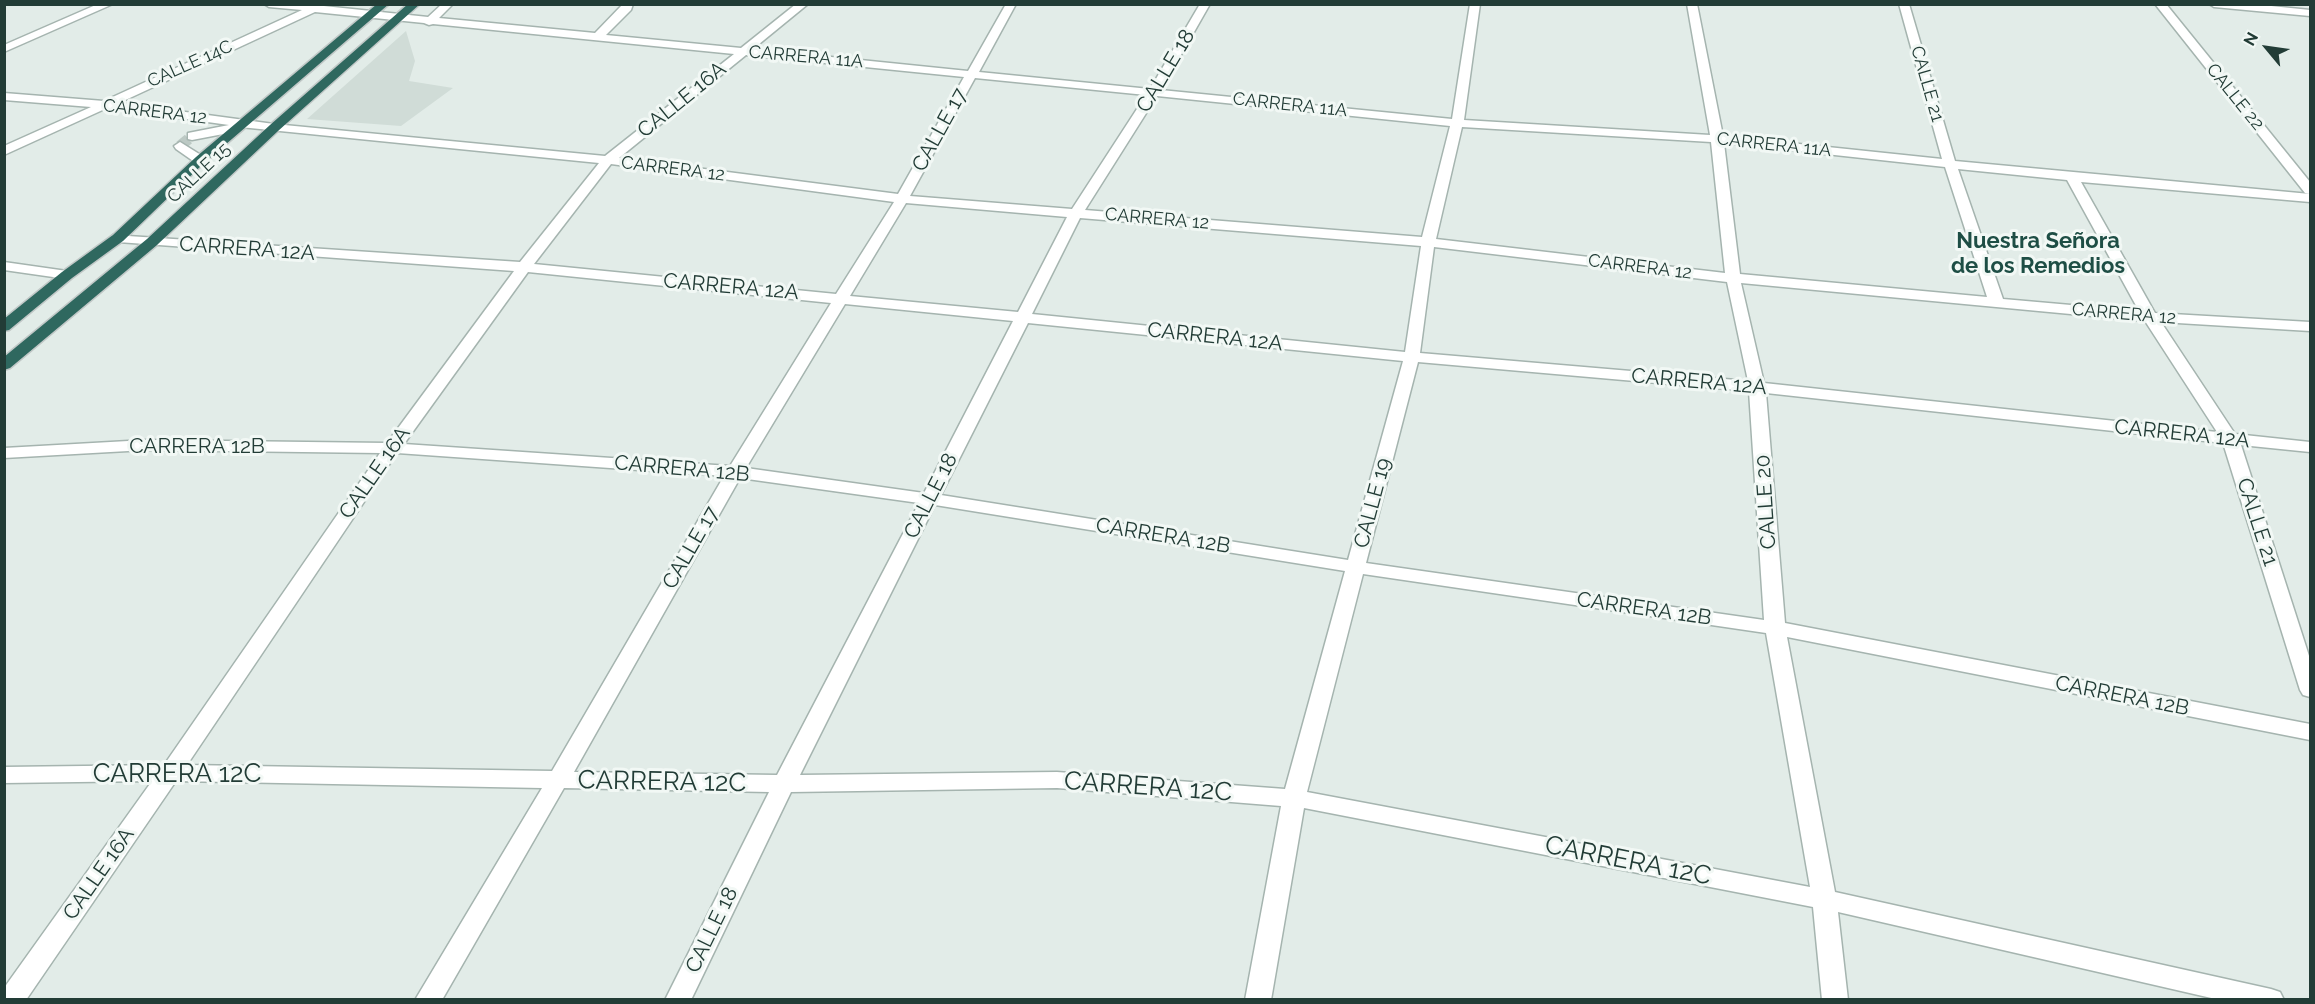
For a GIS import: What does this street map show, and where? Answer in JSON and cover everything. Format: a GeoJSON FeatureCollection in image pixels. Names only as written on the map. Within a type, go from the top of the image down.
{"type":"FeatureCollection","features":[{"type":"Feature","properties":{"kind":"highway","name":"CALLE 15"},"geometry":{"type":"LineString","coordinates":[[4,327],[67,275],[118,238],[200,160],[384,4]]}},
{"type":"Feature","properties":{"kind":"highway","name":"CALLE 15"},"geometry":{"type":"LineString","coordinates":[[4,365],[152,242],[274,128],[415,4]]}},
{"type":"Feature","properties":{"kind":"street"},"geometry":{"type":"LineString","coordinates":[[4,49],[108,4]]}},
{"type":"Feature","properties":{"kind":"street","name":"CARRERA 11A"},"geometry":{"type":"LineString","coordinates":[[269,4],[399,19],[972,73],[1457,123],[1717,139],[2072,177],[2310,198]]}},
{"type":"Feature","properties":{"kind":"street"},"geometry":{"type":"LineString","coordinates":[[429,22],[448,4]]}},
{"type":"Feature","properties":{"kind":"street"},"geometry":{"type":"LineString","coordinates":[[596,38],[627,8],[628,4]]}},
{"type":"Feature","properties":{"kind":"street","name":"CALLE 16A"},"geometry":{"type":"LineString","coordinates":[[11,999],[170,773],[392,448],[524,267],[608,160],[803,4]]}},
{"type":"Feature","properties":{"kind":"street","name":"CALLE 17"},"geometry":{"type":"LineString","coordinates":[[428,999],[558,780],[735,472],[902,199],[1011,4]]}},
{"type":"Feature","properties":{"kind":"street","name":"CALLE 18"},"geometry":{"type":"LineString","coordinates":[[678,999],[784,784],[1076,213],[1155,91],[1205,4]]}},
{"type":"Feature","properties":{"kind":"street","name":"CALLE 19"},"geometry":{"type":"LineString","coordinates":[[1258,999],[1294,798],[1412,357],[1428,242],[1457,123],[1475,4]]}},
{"type":"Feature","properties":{"kind":"street","name":"CALLE 20"},"geometry":{"type":"LineString","coordinates":[[1692,4],[1717,139],[1733,278],[1757,387],[1775,628],[1824,899],[1835,999]]}},
{"type":"Feature","properties":{"kind":"street","name":"CALLE 21"},"geometry":{"type":"LineString","coordinates":[[1904,4],[1950,164],[1997,303]]}},
{"type":"Feature","properties":{"kind":"street","name":"CALLE 22"},"geometry":{"type":"LineString","coordinates":[[2160,4],[2310,190]]}},
{"type":"Feature","properties":{"kind":"street"},"geometry":{"type":"LineString","coordinates":[[2214,4],[2310,13]]}},
{"type":"Feature","properties":{"kind":"street","name":"CALLE 14C"},"geometry":{"type":"LineString","coordinates":[[4,151],[312,9]]}},
{"type":"Feature","properties":{"kind":"street","name":"CARRERA 12"},"geometry":{"type":"LineString","coordinates":[[4,96],[102,105],[241,125],[608,160],[902,199],[1428,242],[1733,278],[2150,317],[2310,326]]}},
{"type":"Feature","properties":{"kind":"street"},"geometry":{"type":"LineString","coordinates":[[204,118],[192,136],[241,125]]}},
{"type":"Feature","properties":{"kind":"street"},"geometry":{"type":"LineString","coordinates":[[180,146],[200,160]]}},
{"type":"Feature","properties":{"kind":"street","name":"CALLE 21"},"geometry":{"type":"LineString","coordinates":[[2072,177],[2150,317],[2231,440],[2310,690]]}},
{"type":"Feature","properties":{"kind":"street","name":"CARRERA 12A"},"geometry":{"type":"LineString","coordinates":[[118,238],[524,267],[1412,357],[1757,387],[2310,447]]}},
{"type":"Feature","properties":{"kind":"street"},"geometry":{"type":"LineString","coordinates":[[4,266],[67,275]]}},
{"type":"Feature","properties":{"kind":"street","name":"CARRERA 12B"},"geometry":{"type":"LineString","coordinates":[[4,453],[146,445],[392,448],[735,472],[929,499],[1355,567],[1775,628],[2310,732]]}},
{"type":"Feature","properties":{"kind":"street","name":"CARRERA 12C"},"geometry":{"type":"LineString","coordinates":[[4,775],[170,773],[784,784],[1057,780],[1294,798],[1824,899],[2271,999]]}},
{"type":"Feature","properties":{"kind":"shaded area"},"geometry":{"type":"Polygon","coordinates":[[[406,31],[415,61],[409,81],[453,88],[401,126],[307,119],[406,31]]]}},
{"type":"Feature","properties":{"kind":"tunnel"},"geometry":{"type":"LineString","coordinates":[[180,146],[192,136]]}},
{"type":"Feature","properties":{"kind":"district","name":"Nuestra Señora de los Remedios"},"geometry":{"type":"Point","coordinates":[2038,254]}}]}
